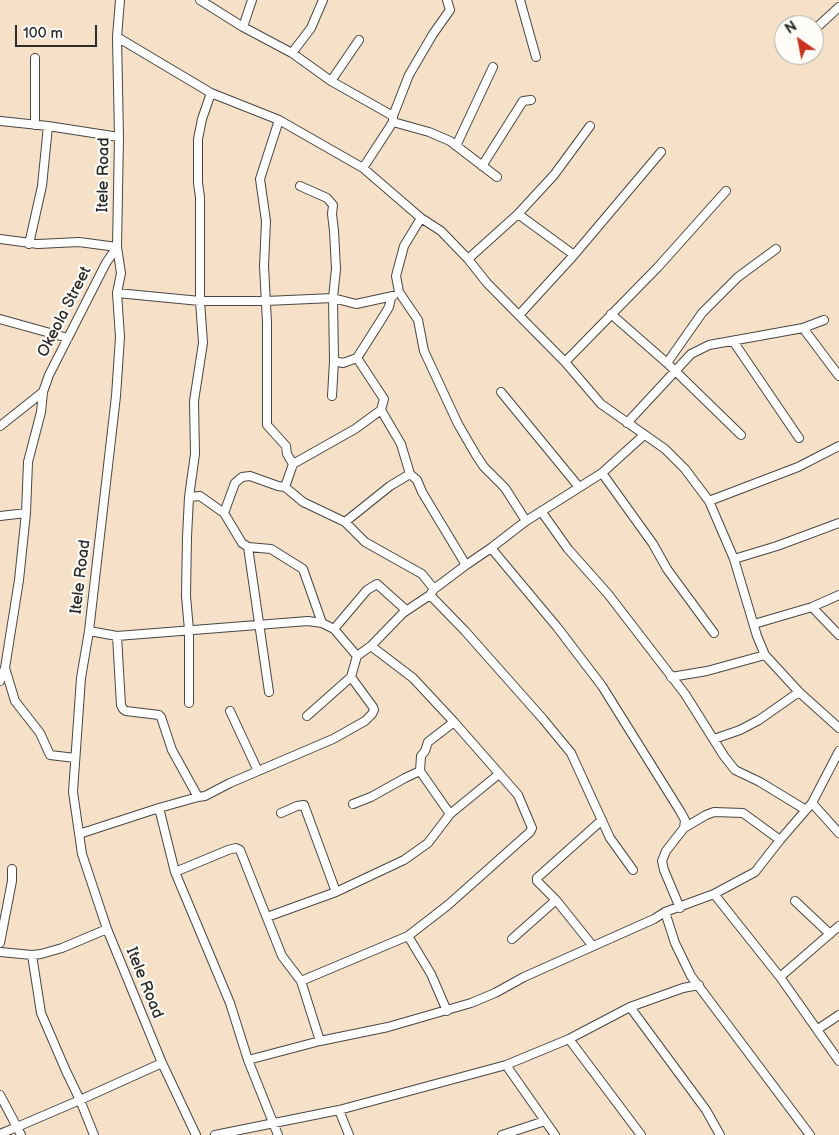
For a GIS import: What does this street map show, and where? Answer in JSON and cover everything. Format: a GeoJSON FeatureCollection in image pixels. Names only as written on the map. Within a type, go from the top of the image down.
{"type":"FeatureCollection","features":[{"type":"Feature","properties":{"kind":"street","name":"Itele Road"},"geometry":{"type":"LineString","coordinates":[[120,0],[117,37],[116,247],[120,273],[117,293],[120,337],[116,396],[82,678],[74,758],[73,792],[82,854],[107,929],[162,1063],[196,1135]]}},
{"type":"Feature","properties":{"kind":"street"},"geometry":{"type":"LineString","coordinates":[[200,0],[243,27],[292,53],[331,81],[393,119],[450,141],[497,176]]}},
{"type":"Feature","properties":{"kind":"street"},"geometry":{"type":"LineString","coordinates":[[243,27],[252,0]]}},
{"type":"Feature","properties":{"kind":"street"},"geometry":{"type":"LineString","coordinates":[[292,53],[311,28],[323,0]]}},
{"type":"Feature","properties":{"kind":"street"},"geometry":{"type":"LineString","coordinates":[[363,168],[393,119],[409,76],[450,10],[447,0]]}},
{"type":"Feature","properties":{"kind":"street"},"geometry":{"type":"LineString","coordinates":[[520,0],[536,57]]}},
{"type":"Feature","properties":{"kind":"street"},"geometry":{"type":"LineString","coordinates":[[824,21],[839,7]]}},
{"type":"Feature","properties":{"kind":"street"},"geometry":{"type":"LineString","coordinates":[[117,37],[211,93],[279,120],[363,168],[421,218],[441,231],[468,259],[487,283],[520,314],[601,404],[665,449],[685,469],[709,501],[734,558],[764,655],[799,692],[839,728]]}},
{"type":"Feature","properties":{"kind":"street"},"geometry":{"type":"LineString","coordinates":[[331,81],[359,40]]}},
{"type":"Feature","properties":{"kind":"street"},"geometry":{"type":"LineString","coordinates":[[35,58],[35,125]]}},
{"type":"Feature","properties":{"kind":"street"},"geometry":{"type":"LineString","coordinates":[[456,146],[492,68]]}},
{"type":"Feature","properties":{"kind":"street"},"geometry":{"type":"LineString","coordinates":[[189,703],[189,630],[186,596],[189,497],[195,454],[194,401],[203,343],[200,301],[198,139],[211,93]]}},
{"type":"Feature","properties":{"kind":"street"},"geometry":{"type":"LineString","coordinates":[[482,166],[523,101],[530,100]]}},
{"type":"Feature","properties":{"kind":"street"},"geometry":{"type":"LineString","coordinates":[[279,120],[260,179],[266,221],[264,266],[268,425],[286,446],[287,454],[293,464]]}},
{"type":"Feature","properties":{"kind":"street"},"geometry":{"type":"LineString","coordinates":[[0,121],[118,137]]}},
{"type":"Feature","properties":{"kind":"street"},"geometry":{"type":"LineString","coordinates":[[29,244],[42,186],[48,126]]}},
{"type":"Feature","properties":{"kind":"street"},"geometry":{"type":"LineString","coordinates":[[468,259],[518,214],[554,175],[590,126]]}},
{"type":"Feature","properties":{"kind":"street"},"geometry":{"type":"LineString","coordinates":[[520,314],[574,255],[661,152]]}},
{"type":"Feature","properties":{"kind":"street"},"geometry":{"type":"LineString","coordinates":[[300,186],[327,198],[333,205],[336,269],[333,298],[334,361],[332,396]]}},
{"type":"Feature","properties":{"kind":"street"},"geometry":{"type":"LineString","coordinates":[[564,362],[658,267],[726,191]]}},
{"type":"Feature","properties":{"kind":"street"},"geometry":{"type":"LineString","coordinates":[[518,214],[574,255]]}},
{"type":"Feature","properties":{"kind":"street"},"geometry":{"type":"LineString","coordinates":[[421,218],[404,246],[396,276],[399,292],[418,320],[424,352],[458,424],[484,467],[505,488],[526,521]]}},
{"type":"Feature","properties":{"kind":"street"},"geometry":{"type":"LineString","coordinates":[[0,239],[29,244],[79,242],[116,247]]}},
{"type":"Feature","properties":{"kind":"street","name":"Okeola Street"},"geometry":{"type":"LineString","coordinates":[[5,668],[19,580],[26,513],[28,462],[41,412],[43,392],[48,375],[116,247]]}},
{"type":"Feature","properties":{"kind":"street"},"geometry":{"type":"LineString","coordinates":[[667,363],[702,313],[738,277],[776,249]]}},
{"type":"Feature","properties":{"kind":"street"},"geometry":{"type":"LineString","coordinates":[[117,293],[200,301],[266,302],[333,298],[356,304],[391,298],[399,292]]}},
{"type":"Feature","properties":{"kind":"street"},"geometry":{"type":"LineString","coordinates":[[334,361],[343,363],[357,358],[386,312],[391,298]]}},
{"type":"Feature","properties":{"kind":"street"},"geometry":{"type":"LineString","coordinates":[[611,314],[676,371],[741,435]]}},
{"type":"Feature","properties":{"kind":"street"},"geometry":{"type":"LineString","coordinates":[[0,319],[68,338]]}},
{"type":"Feature","properties":{"kind":"street"},"geometry":{"type":"LineString","coordinates":[[627,423],[691,354],[710,345],[803,328],[824,320]]}},
{"type":"Feature","properties":{"kind":"street"},"geometry":{"type":"LineString","coordinates":[[803,328],[839,376]]}},
{"type":"Feature","properties":{"kind":"street"},"geometry":{"type":"LineString","coordinates":[[733,341],[799,438]]}},
{"type":"Feature","properties":{"kind":"street"},"geometry":{"type":"LineString","coordinates":[[285,487],[293,464],[355,429],[381,410],[384,399],[357,358]]}},
{"type":"Feature","properties":{"kind":"street"},"geometry":{"type":"LineString","coordinates":[[0,426],[43,392]]}},
{"type":"Feature","properties":{"kind":"street"},"geometry":{"type":"LineString","coordinates":[[501,392],[579,487]]}},
{"type":"Feature","properties":{"kind":"street"},"geometry":{"type":"LineString","coordinates":[[381,410],[401,444],[410,474],[417,480],[422,492],[466,564]]}},
{"type":"Feature","properties":{"kind":"street"},"geometry":{"type":"LineString","coordinates":[[0,414],[8,421]]}},
{"type":"Feature","properties":{"kind":"street"},"geometry":{"type":"LineString","coordinates":[[307,716],[351,677],[357,656],[370,646],[403,613],[466,564],[491,548],[526,521],[602,473],[644,435]]}},
{"type":"Feature","properties":{"kind":"street"},"geometry":{"type":"LineString","coordinates":[[709,501],[798,467],[839,446]]}},
{"type":"Feature","properties":{"kind":"street"},"geometry":{"type":"LineString","coordinates":[[602,473],[653,544],[667,569],[714,633]]}},
{"type":"Feature","properties":{"kind":"street"},"geometry":{"type":"LineString","coordinates":[[346,522],[390,486],[410,474]]}},
{"type":"Feature","properties":{"kind":"street"},"geometry":{"type":"LineString","coordinates":[[224,513],[235,483],[242,477],[250,476],[285,487],[303,502],[346,522],[365,542],[422,574],[432,592],[543,719],[570,753],[610,838],[633,870]]}},
{"type":"Feature","properties":{"kind":"street"},"geometry":{"type":"LineString","coordinates":[[189,497],[200,496],[224,513],[242,543],[248,548],[271,549],[303,569],[322,623]]}},
{"type":"Feature","properties":{"kind":"street"},"geometry":{"type":"LineString","coordinates":[[541,511],[568,549],[608,594],[686,694],[735,770],[760,782],[806,810]]}},
{"type":"Feature","properties":{"kind":"street"},"geometry":{"type":"LineString","coordinates":[[0,516],[26,513]]}},
{"type":"Feature","properties":{"kind":"street"},"geometry":{"type":"LineString","coordinates":[[734,558],[777,546],[839,523]]}},
{"type":"Feature","properties":{"kind":"street"},"geometry":{"type":"LineString","coordinates":[[248,548],[269,692]]}},
{"type":"Feature","properties":{"kind":"street"},"geometry":{"type":"LineString","coordinates":[[491,548],[557,627],[602,686],[680,811],[685,820],[684,828]]}},
{"type":"Feature","properties":{"kind":"street"},"geometry":{"type":"LineString","coordinates":[[334,629],[367,590],[377,584],[406,610],[403,613]]}},
{"type":"Feature","properties":{"kind":"street"},"geometry":{"type":"LineString","coordinates":[[754,624],[812,607],[839,595]]}},
{"type":"Feature","properties":{"kind":"street"},"geometry":{"type":"LineString","coordinates":[[812,607],[839,635]]}},
{"type":"Feature","properties":{"kind":"street"},"geometry":{"type":"LineString","coordinates":[[89,631],[117,636],[308,621],[322,623],[334,629],[357,656]]}},
{"type":"Feature","properties":{"kind":"street"},"geometry":{"type":"LineString","coordinates":[[117,636],[121,705],[123,709],[159,715],[161,717],[172,750],[198,796]]}},
{"type":"Feature","properties":{"kind":"street"},"geometry":{"type":"LineString","coordinates":[[301,981],[408,936],[448,905],[530,832],[532,828],[518,794],[454,722],[414,678],[370,646]]}},
{"type":"Feature","properties":{"kind":"street"},"geometry":{"type":"LineString","coordinates":[[671,677],[707,671],[764,655]]}},
{"type":"Feature","properties":{"kind":"street"},"geometry":{"type":"LineString","coordinates":[[0,681],[5,668]]}},
{"type":"Feature","properties":{"kind":"street"},"geometry":{"type":"LineString","coordinates":[[5,668],[15,701],[40,733],[50,756],[74,758]]}},
{"type":"Feature","properties":{"kind":"street"},"geometry":{"type":"LineString","coordinates":[[79,834],[198,796],[206,796],[230,783],[333,739],[365,722],[374,710],[351,677]]}},
{"type":"Feature","properties":{"kind":"street"},"geometry":{"type":"LineString","coordinates":[[714,739],[740,730],[759,720],[799,692]]}},
{"type":"Feature","properties":{"kind":"street"},"geometry":{"type":"LineString","coordinates":[[230,711],[258,771]]}},
{"type":"Feature","properties":{"kind":"street"},"geometry":{"type":"LineString","coordinates":[[450,814],[420,770],[421,756],[428,742],[454,722]]}},
{"type":"Feature","properties":{"kind":"street"},"geometry":{"type":"LineString","coordinates":[[248,1060],[320,1041],[388,1027],[471,1003],[495,994],[524,977],[592,945],[654,919],[665,912],[714,894],[755,872],[812,803],[839,751]]}},
{"type":"Feature","properties":{"kind":"street"},"geometry":{"type":"LineString","coordinates":[[354,804],[371,797],[420,770]]}},
{"type":"Feature","properties":{"kind":"street"},"geometry":{"type":"LineString","coordinates":[[267,917],[336,892],[404,860],[428,843],[450,814],[499,774]]}},
{"type":"Feature","properties":{"kind":"street"},"geometry":{"type":"LineString","coordinates":[[812,803],[839,833]]}},
{"type":"Feature","properties":{"kind":"street"},"geometry":{"type":"LineString","coordinates":[[281,813],[304,805],[336,892]]}},
{"type":"Feature","properties":{"kind":"street"},"geometry":{"type":"LineString","coordinates":[[159,808],[175,872],[230,1003],[248,1060],[278,1135]]}},
{"type":"Feature","properties":{"kind":"street"},"geometry":{"type":"LineString","coordinates":[[680,908],[662,861],[666,851],[684,828],[714,812],[743,813],[780,840]]}},
{"type":"Feature","properties":{"kind":"street"},"geometry":{"type":"LineString","coordinates":[[592,945],[556,900],[540,885],[537,878],[602,820]]}},
{"type":"Feature","properties":{"kind":"street"},"geometry":{"type":"LineString","coordinates":[[175,872],[228,850],[236,848],[240,850],[282,956],[301,981],[320,1041]]}},
{"type":"Feature","properties":{"kind":"street"},"geometry":{"type":"LineString","coordinates":[[0,943],[12,881],[12,869]]}},
{"type":"Feature","properties":{"kind":"street"},"geometry":{"type":"LineString","coordinates":[[714,894],[780,977],[839,1061]]}},
{"type":"Feature","properties":{"kind":"street"},"geometry":{"type":"LineString","coordinates":[[512,939],[556,900]]}},
{"type":"Feature","properties":{"kind":"street"},"geometry":{"type":"LineString","coordinates":[[795,901],[830,934]]}},
{"type":"Feature","properties":{"kind":"street"},"geometry":{"type":"LineString","coordinates":[[665,912],[674,943],[691,976],[810,1135]]}},
{"type":"Feature","properties":{"kind":"street"},"geometry":{"type":"LineString","coordinates":[[780,977],[839,926]]}},
{"type":"Feature","properties":{"kind":"street"},"geometry":{"type":"LineString","coordinates":[[0,952],[32,956],[62,948],[107,929]]}},
{"type":"Feature","properties":{"kind":"street"},"geometry":{"type":"LineString","coordinates":[[408,936],[431,974],[447,1010]]}},
{"type":"Feature","properties":{"kind":"street"},"geometry":{"type":"LineString","coordinates":[[32,956],[41,1013],[94,1135]]}},
{"type":"Feature","properties":{"kind":"street"},"geometry":{"type":"LineString","coordinates":[[683,988],[691,976]]}},
{"type":"Feature","properties":{"kind":"street"},"geometry":{"type":"LineString","coordinates":[[215,1135],[339,1110],[506,1066],[569,1039],[630,1007],[683,988],[699,985]]}},
{"type":"Feature","properties":{"kind":"street"},"geometry":{"type":"LineString","coordinates":[[630,1007],[706,1110],[720,1135]]}},
{"type":"Feature","properties":{"kind":"street"},"geometry":{"type":"LineString","coordinates":[[818,1029],[839,1015]]}},
{"type":"Feature","properties":{"kind":"street"},"geometry":{"type":"LineString","coordinates":[[569,1039],[641,1135]]}},
{"type":"Feature","properties":{"kind":"street"},"geometry":{"type":"LineString","coordinates":[[0,1134],[162,1063]]}},
{"type":"Feature","properties":{"kind":"street"},"geometry":{"type":"LineString","coordinates":[[506,1066],[555,1135]]}},
{"type":"Feature","properties":{"kind":"street"},"geometry":{"type":"LineString","coordinates":[[0,1095],[21,1135]]}},
{"type":"Feature","properties":{"kind":"street"},"geometry":{"type":"LineString","coordinates":[[339,1110],[349,1135]]}},
{"type":"Feature","properties":{"kind":"street"},"geometry":{"type":"LineString","coordinates":[[502,1135],[545,1121]]}}]}
